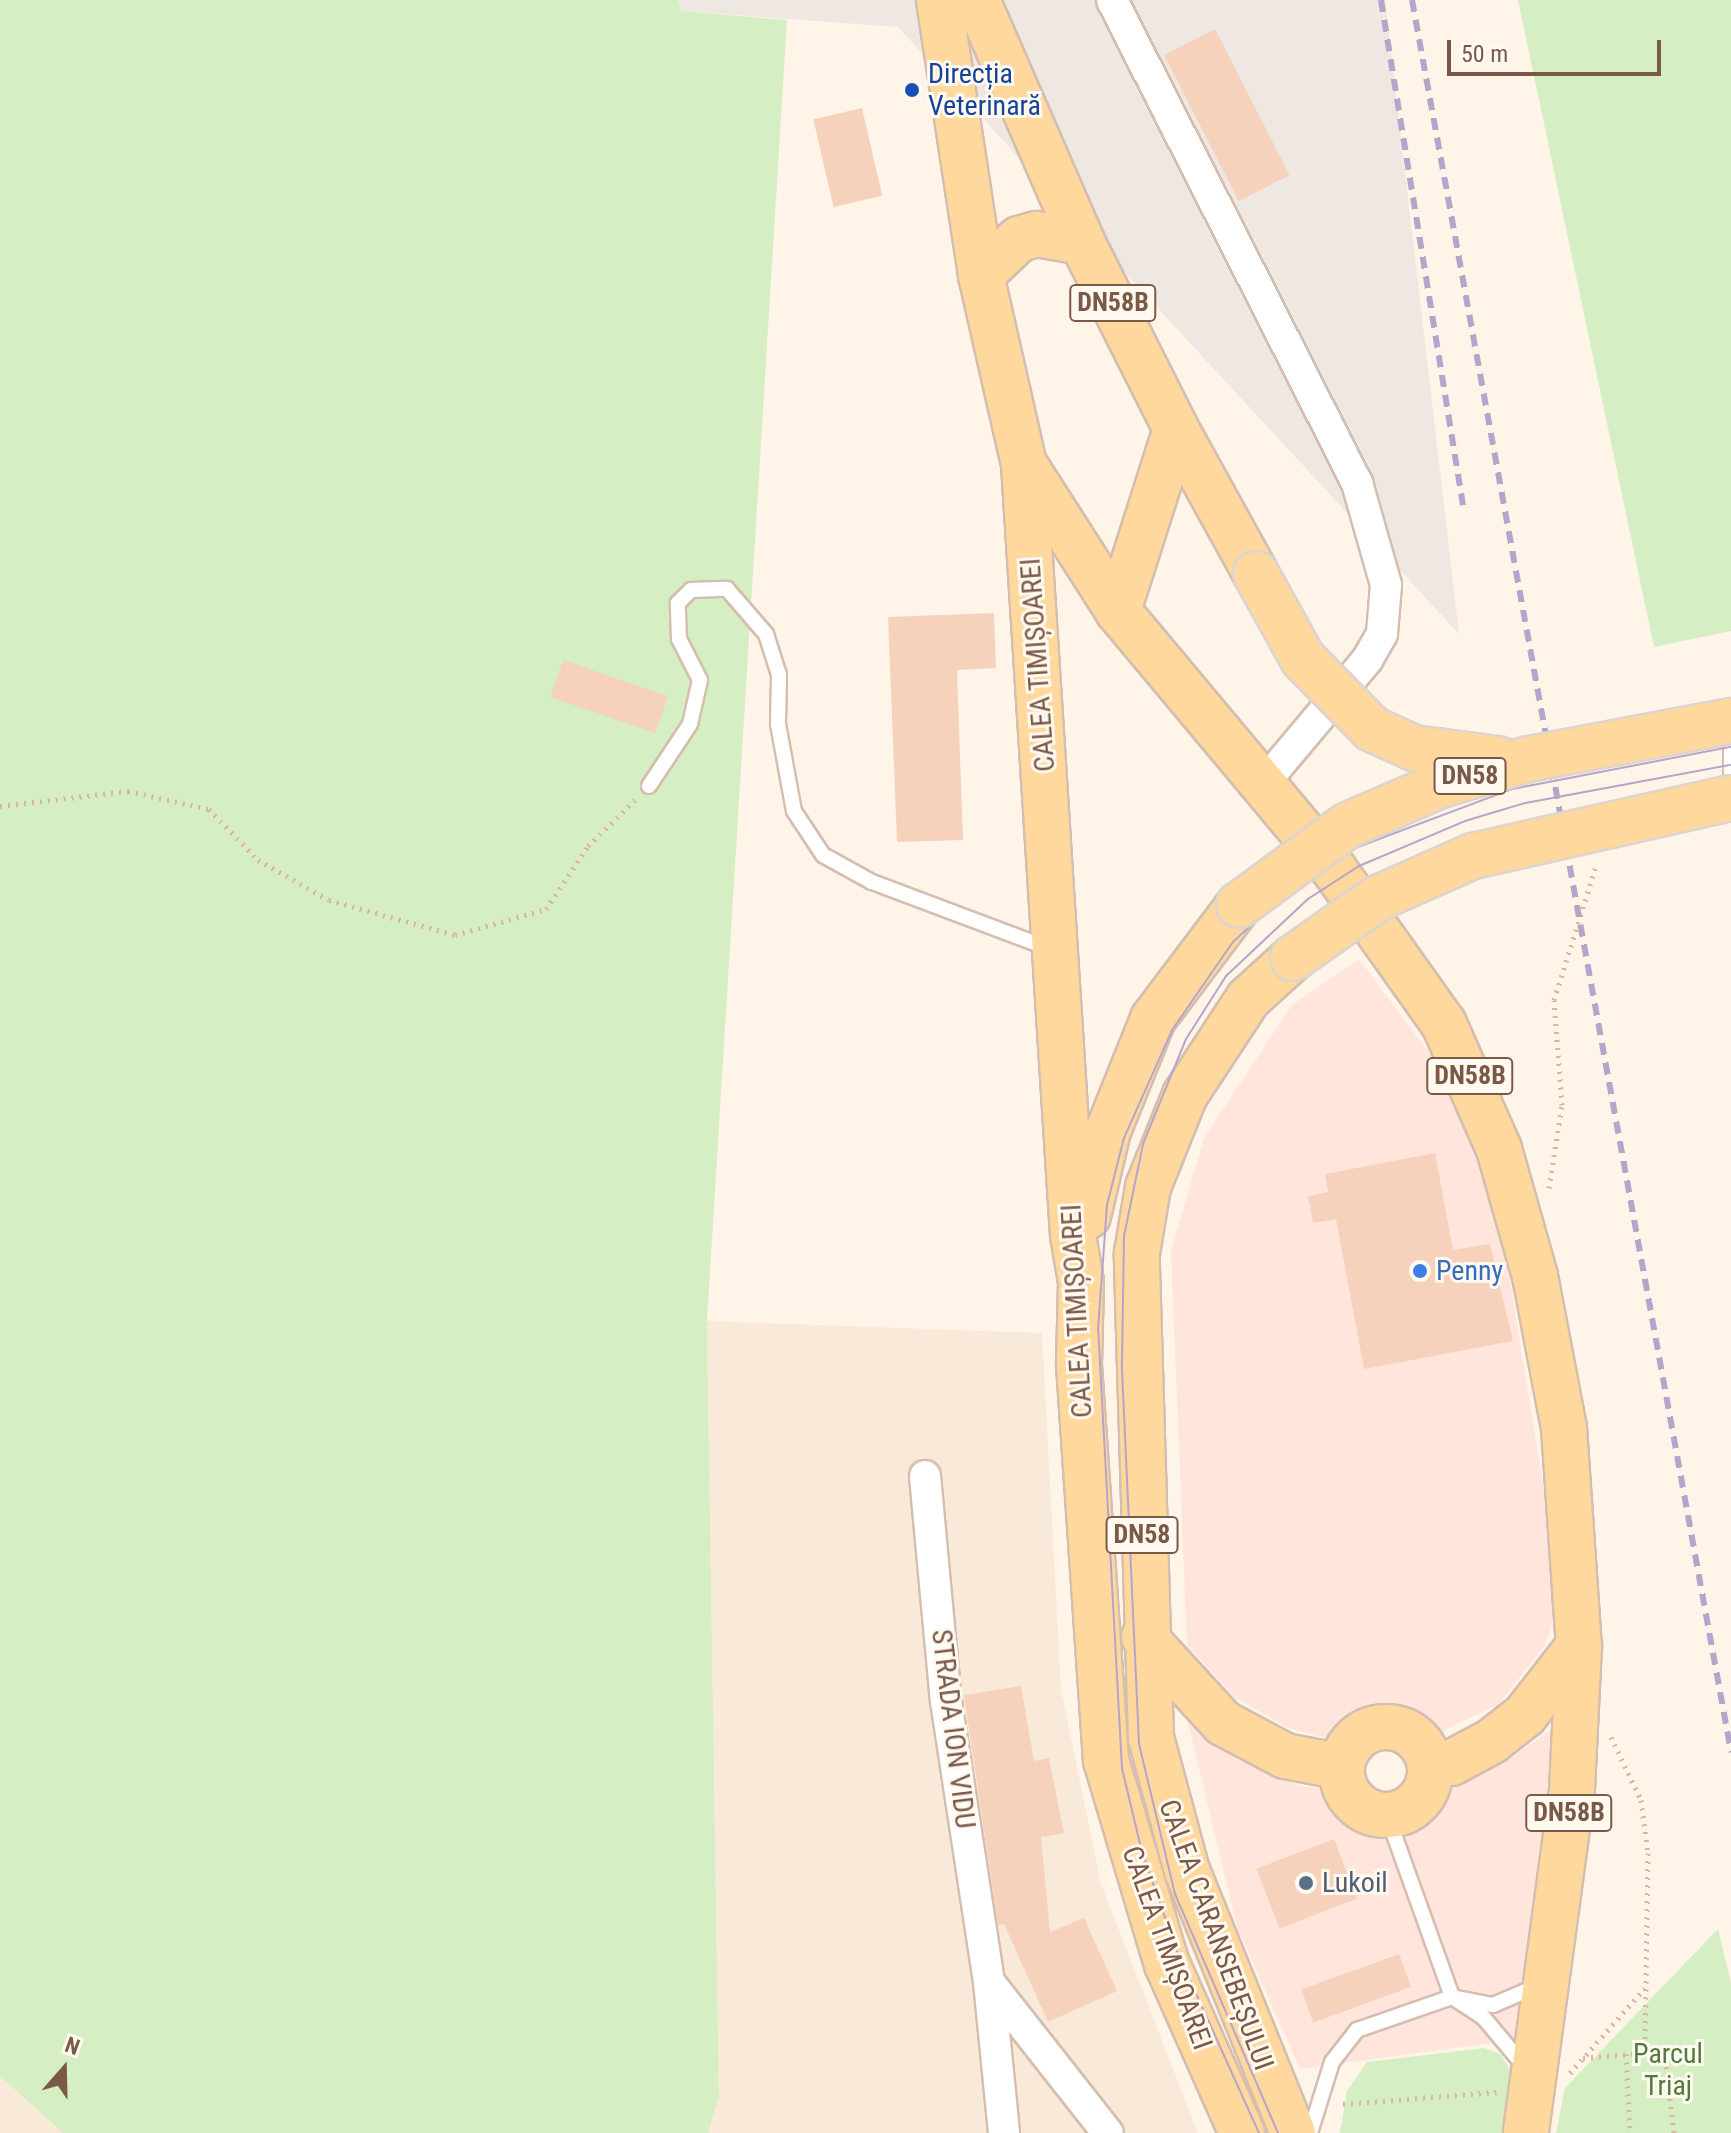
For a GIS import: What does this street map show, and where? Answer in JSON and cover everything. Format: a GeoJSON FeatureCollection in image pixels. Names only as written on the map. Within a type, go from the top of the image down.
{"type":"FeatureCollection","features":[{"type":"Feature","properties":{"kind":"main road","name":"CALEA TIMIȘOAREI"},"geometry":{"type":"LineString","coordinates":[[939,0],[981,275],[1024,465],[1058,952],[1073,1235],[1081,1282],[1079,1365],[1106,1760],[1167,1964],[1242,2133]]}},
{"type":"Feature","properties":{"kind":"main road","name":"DN58B"},"geometry":{"type":"LineString","coordinates":[[977,0],[1082,242],[1176,429],[1303,659],[1372,729],[1445,755],[1529,759]]}},
{"type":"Feature","properties":{"kind":"main road"},"geometry":{"type":"LineString","coordinates":[[981,275],[1019,239],[1037,234],[1082,242]]}},
{"type":"Feature","properties":{"kind":"main road"},"geometry":{"type":"LineString","coordinates":[[1118,611],[1176,429]]}},
{"type":"Feature","properties":{"kind":"main road","name":"CALEA TIMIȘOAREI"},"geometry":{"type":"LineString","coordinates":[[1024,465],[1118,611],[1333,868],[1444,1024],[1499,1149],[1535,1276],[1561,1413],[1579,1646],[1572,1791],[1526,2133]]}},
{"type":"Feature","properties":{"kind":"main road"},"geometry":{"type":"LineString","coordinates":[[1081,553],[1139,545]]}},
{"type":"Feature","properties":{"kind":"main road","name":"DN58"},"geometry":{"type":"LineString","coordinates":[[1081,1282],[1093,1184],[1129,1069],[1178,978],[1239,905],[1348,825],[1441,785],[1529,759],[1731,721]]}},
{"type":"Feature","properties":{"kind":"main road","name":"CALEA CARANSEBEȘULUI"},"geometry":{"type":"LineString","coordinates":[[1293,2133],[1245,2026],[1166,1802],[1151,1738],[1144,1637],[1137,1253],[1148,1187],[1161,1146],[1209,1051],[1248,999],[1293,958],[1378,898],[1473,856],[1731,798]]}},
{"type":"Feature","properties":{"kind":"main road"},"geometry":{"type":"LineString","coordinates":[[1144,1637],[1223,1723],[1285,1756],[1342,1767]]}},
{"type":"Feature","properties":{"kind":"main road"},"geometry":{"type":"LineString","coordinates":[[1430,1766],[1470,1755],[1514,1724],[1579,1646]]}},
{"type":"Feature","properties":{"kind":"main road"},"geometry":{"type":"LineString","coordinates":[[1383,1726],[1415,1737],[1430,1766],[1419,1800],[1387,1815],[1358,1804],[1345,1788],[1342,1767],[1352,1743],[1383,1726]]}},
{"type":"Feature","properties":{"kind":"street"},"geometry":{"type":"LineString","coordinates":[[1112,0],[1357,483],[1386,585],[1382,634],[1367,660],[1263,784]]}},
{"type":"Feature","properties":{"kind":"street","name":"STRADA ION VIDU"},"geometry":{"type":"LineString","coordinates":[[925,1476],[946,1701],[989,1982],[1004,2133]]}},
{"type":"Feature","properties":{"kind":"street","name":"STRADA ION VIDU"},"geometry":{"type":"LineString","coordinates":[[989,1982],[1108,2133]]}},
{"type":"Feature","properties":{"kind":"lane"},"geometry":{"type":"LineString","coordinates":[[649,786],[690,724],[700,680],[679,639],[678,603],[699,587],[727,589],[766,634],[779,675],[778,724],[794,811],[823,855],[872,882],[1058,952]]}},
{"type":"Feature","properties":{"kind":"lane"},"geometry":{"type":"LineString","coordinates":[[1731,729],[1731,784]]}},
{"type":"Feature","properties":{"kind":"lane"},"geometry":{"type":"LineString","coordinates":[[1387,1815],[1452,1997],[1484,2018],[1533,2084]]}},
{"type":"Feature","properties":{"kind":"lane"},"geometry":{"type":"LineString","coordinates":[[1310,2133],[1332,2062],[1357,2030],[1452,1997],[1493,2005],[1521,1998],[1547,1979]]}},
{"type":"Feature","properties":{"kind":"path"},"geometry":{"type":"LineString","coordinates":[[0,806],[128,791],[209,809],[258,860],[329,900],[455,935],[546,909],[588,846],[649,786]]}},
{"type":"Feature","properties":{"kind":"path"},"geometry":{"type":"LineString","coordinates":[[1547,1198],[1562,1105],[1554,1000],[1599,860]]}},
{"type":"Feature","properties":{"kind":"path"},"geometry":{"type":"LineString","coordinates":[[1608,1728],[1641,1800],[1648,1853],[1645,2053]]}},
{"type":"Feature","properties":{"kind":"path"},"geometry":{"type":"LineString","coordinates":[[1343,2104],[1533,2084],[1556,2088],[1646,1987]]}},
{"type":"Feature","properties":{"kind":"path"},"geometry":{"type":"LineString","coordinates":[[1583,2058],[1664,2051],[1674,2133]]}},
{"type":"Feature","properties":{"kind":"path"},"geometry":{"type":"LineString","coordinates":[[1626,2054],[1630,2133]]}},
{"type":"Feature","properties":{"kind":"shaded area"},"geometry":{"type":"Polygon","coordinates":[[[677,0],[1385,0],[1459,634],[898,27],[681,11],[677,0]]]}},
{"type":"Feature","properties":{"kind":"shaded area"},"geometry":{"type":"Polygon","coordinates":[[[1359,959],[1448,1078],[1492,1170],[1560,1589],[1546,1644],[1499,1704],[1428,1738],[1398,1720],[1361,1722],[1339,1742],[1288,1728],[1234,1697],[1187,1645],[1171,1251],[1204,1138],[1292,1005],[1359,959]]]}},
{"type":"Feature","properties":{"kind":"shaded area"},"geometry":{"type":"Polygon","coordinates":[[[707,1321],[1042,1333],[1061,1689],[1101,1884],[1198,2133],[708,2133],[719,2096],[707,1321]]]}},
{"type":"Feature","properties":{"kind":"shaded area"},"geometry":{"type":"Polygon","coordinates":[[[1187,1718],[1239,1760],[1299,1786],[1336,1790],[1354,1811],[1386,1821],[1420,1810],[1435,1790],[1513,1757],[1565,1719],[1522,2039],[1300,2069],[1237,1927],[1187,1718]]]}},
{"type":"Feature","properties":{"kind":"shaded area"},"geometry":{"type":"Polygon","coordinates":[[[0,2076],[63,2133],[0,2133],[0,2076]]]}},
{"type":"Feature","properties":{"kind":"green space"},"geometry":{"type":"Polygon","coordinates":[[[0,0],[677,0],[681,11],[787,20],[707,1321],[719,2097],[708,2133],[63,2133],[0,2076],[0,0]]]}},
{"type":"Feature","properties":{"kind":"green space"},"geometry":{"type":"Polygon","coordinates":[[[1518,0],[1731,0],[1731,631],[1654,647],[1518,0]]]}},
{"type":"Feature","properties":{"kind":"green space","name":"Parcul Triaj"},"geometry":{"type":"Polygon","coordinates":[[[1718,1929],[1731,1983],[1731,2133],[1556,2133],[1565,2088],[1718,1929]]]}},
{"type":"Feature","properties":{"kind":"green space"},"geometry":{"type":"Polygon","coordinates":[[[1484,2048],[1500,2054],[1510,2069],[1504,2133],[1340,2133],[1347,2091],[1367,2062],[1484,2048]]]}},
{"type":"Feature","properties":{"kind":"building"},"geometry":{"type":"Polygon","coordinates":[[[1215,29],[1289,175],[1239,201],[1164,55],[1215,29]]]}},
{"type":"Feature","properties":{"kind":"building"},"geometry":{"type":"Polygon","coordinates":[[[862,108],[882,196],[834,207],[813,119],[862,108]]]}},
{"type":"Feature","properties":{"kind":"building"},"geometry":{"type":"Polygon","coordinates":[[[994,613],[996,668],[957,670],[963,840],[897,842],[888,617],[994,613]]]}},
{"type":"Feature","properties":{"kind":"building"},"geometry":{"type":"Polygon","coordinates":[[[563,660],[668,696],[655,733],[550,697],[563,660]]]}},
{"type":"Feature","properties":{"kind":"building","name":"Penny"},"geometry":{"type":"Polygon","coordinates":[[[1435,1153],[1453,1250],[1490,1244],[1513,1341],[1364,1369],[1336,1219],[1313,1223],[1308,1196],[1328,1192],[1325,1174],[1435,1153]]]}},
{"type":"Feature","properties":{"kind":"building"},"geometry":{"type":"Polygon","coordinates":[[[1021,1686],[1034,1761],[1049,1758],[1064,1833],[1041,1837],[1050,1932],[1084,1918],[1117,1991],[1048,2022],[1004,1924],[998,1925],[964,1695],[1021,1686]]]}},
{"type":"Feature","properties":{"kind":"building","name":"Lukoil"},"geometry":{"type":"Polygon","coordinates":[[[1334,1839],[1357,1899],[1279,1928],[1257,1869],[1334,1839]]]}},
{"type":"Feature","properties":{"kind":"building"},"geometry":{"type":"Polygon","coordinates":[[[1399,1954],[1411,1987],[1313,2022],[1301,1990],[1399,1954]]]}},
{"type":"Feature","properties":{"kind":"tram line"},"geometry":{"type":"LineString","coordinates":[[1259,2133],[1176,1949],[1142,1852],[1122,1769],[1098,1330],[1107,1205],[1124,1138],[1172,1030],[1233,942],[1292,887],[1347,851],[1512,789],[1731,747]]}},
{"type":"Feature","properties":{"kind":"tram line"},"geometry":{"type":"LineString","coordinates":[[1278,2133],[1175,1894],[1139,1744],[1122,1363],[1124,1236],[1143,1144],[1186,1039],[1226,976],[1308,899],[1359,866],[1465,821],[1525,803],[1731,765]]}},
{"type":"Feature","properties":{"kind":"railway"},"geometry":{"type":"LineString","coordinates":[[1381,0],[1463,505]]}},
{"type":"Feature","properties":{"kind":"railway"},"geometry":{"type":"LineString","coordinates":[[1412,0],[1731,1752]]}},
{"type":"Feature","properties":{"kind":"place","name":"Direcția Veterinară"},"geometry":{"type":"Point","coordinates":[912,90]}},
{"type":"Feature","properties":{"kind":"place","name":"Penny"},"geometry":{"type":"Point","coordinates":[1420,1271]}},
{"type":"Feature","properties":{"kind":"place","name":"Lukoil"},"geometry":{"type":"Point","coordinates":[1306,1883]}}]}
